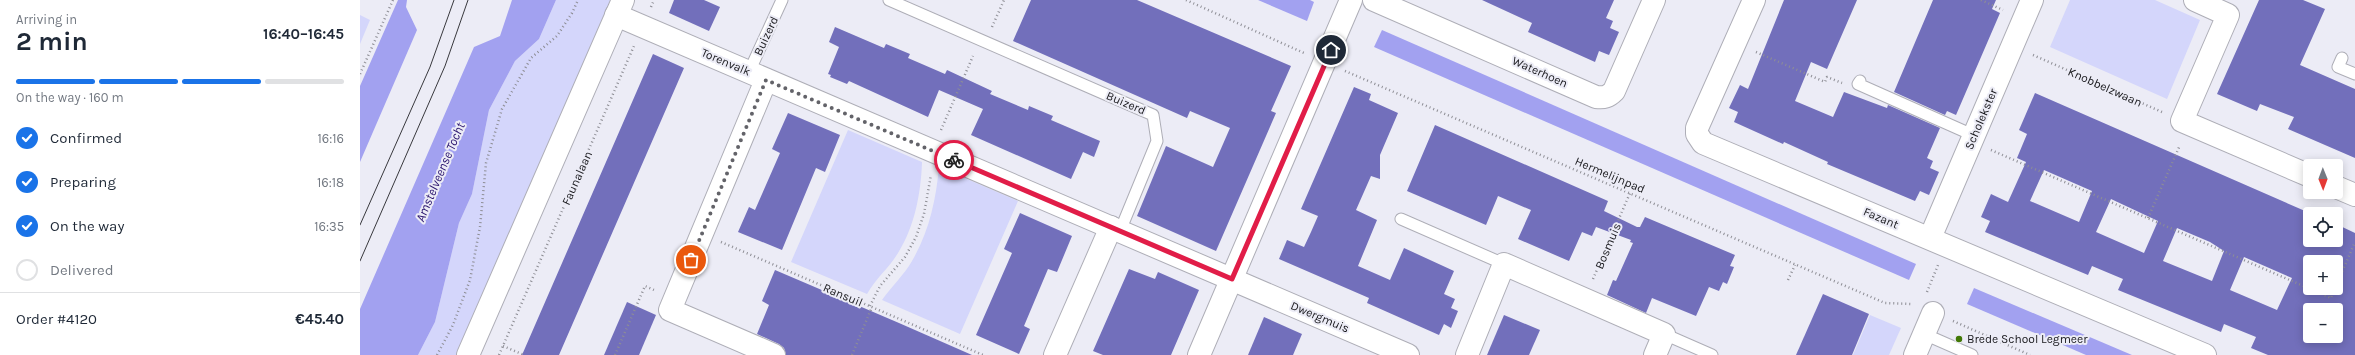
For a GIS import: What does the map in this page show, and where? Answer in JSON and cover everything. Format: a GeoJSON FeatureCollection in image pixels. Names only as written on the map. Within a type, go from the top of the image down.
{"type":"FeatureCollection","features":[{"type":"Feature","properties":{"kind":"street"},"geometry":{"type":"LineString","coordinates":[[1199,355],[1326,62],[1351,0]]}},
{"type":"Feature","properties":{"kind":"street","name":"Waterhoen"},"geometry":{"type":"LineString","coordinates":[[1374,0],[1596,97],[1602,98],[1610,96],[1614,91],[1654,0]]}},
{"type":"Feature","properties":{"kind":"street","name":"Fazant"},"geometry":{"type":"LineString","coordinates":[[1754,0],[1698,128],[1699,139],[1718,150],[2204,355]]}},
{"type":"Feature","properties":{"kind":"street","name":"Scholekster"},"geometry":{"type":"LineString","coordinates":[[1938,242],[1981,142],[2032,0]]}},
{"type":"Feature","properties":{"kind":"street"},"geometry":{"type":"LineString","coordinates":[[2195,0],[2231,7],[2186,122],[2303,173]]}},
{"type":"Feature","properties":{"kind":"street","name":"Torenvalk"},"geometry":{"type":"LineString","coordinates":[[620,8],[643,27],[1232,279]]}},
{"type":"Feature","properties":{"kind":"street"},"geometry":{"type":"LineString","coordinates":[[468,355],[620,8]]}},
{"type":"Feature","properties":{"kind":"street"},"geometry":{"type":"LineString","coordinates":[[758,76],[702,234],[670,310],[774,355]]}},
{"type":"Feature","properties":{"kind":"street"},"geometry":{"type":"LineString","coordinates":[[2343,190],[2355,195]]}},
{"type":"Feature","properties":{"kind":"street"},"geometry":{"type":"LineString","coordinates":[[1055,355],[1115,229]]}},
{"type":"Feature","properties":{"kind":"street"},"geometry":{"type":"LineString","coordinates":[[1467,355],[1504,264],[1664,334],[1655,355]]}},
{"type":"Feature","properties":{"kind":"street","name":"Dwergmuis"},"geometry":{"type":"LineString","coordinates":[[1232,279],[1408,355]]}},
{"type":"Feature","properties":{"kind":"street"},"geometry":{"type":"LineString","coordinates":[[1915,355],[1924,334],[1927,310]]}},
{"type":"Feature","properties":{"kind":"lane","name":"Buizerd"},"geometry":{"type":"LineString","coordinates":[[758,76],[782,0]]}},
{"type":"Feature","properties":{"kind":"lane","name":"Buizerd"},"geometry":{"type":"LineString","coordinates":[[889,0],[1153,115],[1157,141],[1115,229]]}},
{"type":"Feature","properties":{"kind":"lane"},"geometry":{"type":"LineString","coordinates":[[2342,58],[2338,67],[2355,74]]}},
{"type":"Feature","properties":{"kind":"lane"},"geometry":{"type":"LineString","coordinates":[[1859,82],[1981,142]]}},
{"type":"Feature","properties":{"kind":"lane"},"geometry":{"type":"LineString","coordinates":[[1401,218],[1504,264]]}},
{"type":"Feature","properties":{"kind":"lane"},"geometry":{"type":"LineString","coordinates":[[1664,334],[1712,355]]}},
{"type":"Feature","properties":{"kind":"lane"},"geometry":{"type":"LineString","coordinates":[[1924,334],[1972,355]]}},
{"type":"Feature","properties":{"kind":"path"},"geometry":{"type":"LineString","coordinates":[[360,74],[393,0]]}},
{"type":"Feature","properties":{"kind":"path"},"geometry":{"type":"LineString","coordinates":[[437,355],[453,325],[470,280],[479,234],[486,163],[502,109],[531,58],[556,36],[572,13],[578,0]]}},
{"type":"Feature","properties":{"kind":"path","name":"Faunalaan"},"geometry":{"type":"LineString","coordinates":[[499,355],[654,0]]}},
{"type":"Feature","properties":{"kind":"path"},"geometry":{"type":"LineString","coordinates":[[852,355],[880,286],[905,257],[916,237],[930,185],[932,151],[983,41],[1004,0]]}},
{"type":"Feature","properties":{"kind":"path","name":"Hermelijnpad"},"geometry":{"type":"LineString","coordinates":[[1186,0],[1326,62],[1885,303],[1903,303],[1927,310],[2030,355]]}},
{"type":"Feature","properties":{"kind":"path"},"geometry":{"type":"LineString","coordinates":[[1735,44],[1825,82],[1827,77],[1852,88],[1859,82]]}},
{"type":"Feature","properties":{"kind":"path","name":"Knobbelzwaan"},"geometry":{"type":"LineString","coordinates":[[2028,53],[2186,122]]}},
{"type":"Feature","properties":{"kind":"path"},"geometry":{"type":"LineString","coordinates":[[2148,218],[2186,122]]}},
{"type":"Feature","properties":{"kind":"path"},"geometry":{"type":"LineString","coordinates":[[1981,142],[2148,218],[2303,286]]}},
{"type":"Feature","properties":{"kind":"path","name":"Bosmuis"},"geometry":{"type":"LineString","coordinates":[[1585,299],[1630,193]]}},
{"type":"Feature","properties":{"kind":"path","name":"Ransuil"},"geometry":{"type":"LineString","coordinates":[[702,234],[983,355]]}},
{"type":"Feature","properties":{"kind":"path"},"geometry":{"type":"LineString","coordinates":[[1927,310],[1938,242]]}},
{"type":"Feature","properties":{"kind":"path"},"geometry":{"type":"LineString","coordinates":[[2343,270],[2355,242]]}},
{"type":"Feature","properties":{"kind":"path"},"geometry":{"type":"LineString","coordinates":[[1788,280],[1795,264]]}},
{"type":"Feature","properties":{"kind":"path"},"geometry":{"type":"LineString","coordinates":[[615,355],[645,286],[675,299]]}},
{"type":"Feature","properties":{"kind":"path"},"geometry":{"type":"LineString","coordinates":[[2324,295],[2331,298],[2332,295]]}},
{"type":"Feature","properties":{"kind":"path"},"geometry":{"type":"LineString","coordinates":[[503,346],[524,355]]}},
{"type":"Feature","properties":{"kind":"shaded area"},"geometry":{"type":"Polygon","coordinates":[[[556,0],[624,0],[469,355],[418,355],[435,322],[459,223],[472,194],[489,110],[515,61],[539,39],[556,0]]]}},
{"type":"Feature","properties":{"kind":"shaded area"},"geometry":{"type":"Polygon","coordinates":[[[2070,0],[2155,0],[2200,20],[2167,99],[2050,47],[2070,0]]]}},
{"type":"Feature","properties":{"kind":"shaded area"},"geometry":{"type":"Polygon","coordinates":[[[360,15],[370,20],[360,44],[360,15]]]}},
{"type":"Feature","properties":{"kind":"shaded area"},"geometry":{"type":"Polygon","coordinates":[[[848,130],[922,162],[916,209],[909,232],[894,258],[867,294],[791,262],[848,130]]]}},
{"type":"Feature","properties":{"kind":"shaded area"},"geometry":{"type":"Polygon","coordinates":[[[939,167],[1018,201],[960,334],[882,300],[909,266],[923,239],[934,204],[939,167]]]}},
{"type":"Feature","properties":{"kind":"shaded area"},"geometry":{"type":"Polygon","coordinates":[[[1870,315],[1901,328],[1889,355],[1853,355],[1870,315]]]}},
{"type":"Feature","properties":{"kind":"water"},"geometry":{"type":"Polygon","coordinates":[[[398,0],[407,0],[406,7],[417,30],[360,162],[360,86],[398,0]]]}},
{"type":"Feature","properties":{"kind":"water","name":"Amstelveense Tocht"},"geometry":{"type":"Polygon","coordinates":[[[512,0],[556,0],[539,39],[515,61],[489,110],[472,194],[459,223],[435,322],[418,355],[360,355],[360,309],[474,47],[500,36],[512,0]]]}},
{"type":"Feature","properties":{"kind":"water"},"geometry":{"type":"Polygon","coordinates":[[[1258,0],[1310,0],[1314,2],[1307,21],[1258,0]]]}},
{"type":"Feature","properties":{"kind":"water"},"geometry":{"type":"Polygon","coordinates":[[[1382,30],[1916,264],[1909,280],[1374,47],[1382,30]]]}},
{"type":"Feature","properties":{"kind":"water"},"geometry":{"type":"Polygon","coordinates":[[[1974,288],[2132,355],[2086,355],[1967,304],[1974,288]]]}},
{"type":"Feature","properties":{"kind":"building"},"geometry":{"type":"Polygon","coordinates":[[[674,0],[704,0],[720,7],[709,31],[669,13],[674,0]]]}},
{"type":"Feature","properties":{"kind":"building"},"geometry":{"type":"Polygon","coordinates":[[[1031,0],[1137,0],[1291,66],[1271,111],[1276,113],[1216,251],[1137,216],[1166,146],[1213,167],[1230,128],[1190,111],[1187,118],[1013,41],[1031,0]]]}},
{"type":"Feature","properties":{"kind":"building"},"geometry":{"type":"Polygon","coordinates":[[[1482,0],[1614,0],[1606,18],[1613,21],[1610,28],[1619,32],[1609,55],[1599,51],[1595,62],[1528,32],[1532,23],[1482,0]]]}},
{"type":"Feature","properties":{"kind":"building"},"geometry":{"type":"Polygon","coordinates":[[[1784,0],[1857,0],[1827,69],[1811,62],[1795,101],[1833,117],[1844,92],[1887,108],[1888,105],[1940,128],[1927,158],[1933,161],[1930,168],[1939,172],[1929,195],[1920,191],[1915,201],[1827,164],[1828,162],[1784,142],[1783,144],[1734,122],[1738,112],[1729,108],[1740,85],[1748,89],[1784,0]]]}},
{"type":"Feature","properties":{"kind":"building"},"geometry":{"type":"Polygon","coordinates":[[[1933,0],[1996,0],[1992,9],[2000,13],[1956,115],[1947,111],[1945,115],[1894,92],[1933,0]]]}},
{"type":"Feature","properties":{"kind":"building"},"geometry":{"type":"Polygon","coordinates":[[[2259,0],[2303,0],[2325,9],[2300,65],[2355,89],[2355,158],[2288,129],[2294,117],[2260,104],[2257,111],[2217,94],[2259,0]]]}},
{"type":"Feature","properties":{"kind":"building"},"geometry":{"type":"Polygon","coordinates":[[[835,27],[884,48],[886,44],[910,54],[908,58],[945,74],[947,70],[992,91],[990,94],[1028,110],[1029,106],[1053,116],[1051,120],[1100,141],[1094,157],[1083,152],[1071,179],[971,135],[983,109],[939,90],[928,117],[849,81],[847,84],[830,77],[831,75],[828,74],[839,47],[829,42],[835,27]]]}},
{"type":"Feature","properties":{"kind":"building"},"geometry":{"type":"Polygon","coordinates":[[[653,54],[684,68],[559,355],[522,355],[653,54]]]}},
{"type":"Feature","properties":{"kind":"building"},"geometry":{"type":"Polygon","coordinates":[[[1354,87],[1371,94],[1369,100],[1398,113],[1380,155],[1380,179],[1371,176],[1356,210],[1377,220],[1358,266],[1390,280],[1404,248],[1454,271],[1444,294],[1455,299],[1451,308],[1458,311],[1451,328],[1444,324],[1439,335],[1367,303],[1369,298],[1279,259],[1287,240],[1304,247],[1318,216],[1301,209],[1354,87]]]}},
{"type":"Feature","properties":{"kind":"building"},"geometry":{"type":"Polygon","coordinates":[[[2035,93],[2303,210],[2303,247],[2343,247],[2343,227],[2355,233],[2355,355],[2268,355],[2251,348],[2256,337],[2224,324],[2221,332],[2118,290],[2123,279],[2092,266],[2088,275],[1985,232],[1990,221],[1981,217],[1991,194],[2008,202],[2026,162],[2017,158],[2027,134],[2019,130],[2035,93]],[[2044,170],[2030,201],[2079,222],[2092,191],[2044,170]],[[2111,199],[2096,232],[2144,253],[2158,221],[2111,199]],[[2177,228],[2163,261],[2212,281],[2224,251],[2210,242],[2177,228]],[[2244,257],[2230,290],[2277,310],[2292,278],[2244,257]]]}},
{"type":"Feature","properties":{"kind":"building"},"geometry":{"type":"Polygon","coordinates":[[[788,113],[840,135],[825,172],[816,168],[782,250],[738,232],[749,207],[755,210],[780,153],[772,149],[788,113]]]}},
{"type":"Feature","properties":{"kind":"building"},"geometry":{"type":"Polygon","coordinates":[[[1435,125],[1608,201],[1604,211],[1637,227],[1640,227],[1645,217],[1735,255],[1730,266],[1734,267],[1727,284],[1723,282],[1719,291],[1709,287],[1696,316],[1652,298],[1646,313],[1607,295],[1613,280],[1616,281],[1633,243],[1630,242],[1631,240],[1596,227],[1592,236],[1582,232],[1569,261],[1518,239],[1531,210],[1498,196],[1486,225],[1407,191],[1435,125]]]}},
{"type":"Feature","properties":{"kind":"building"},"geometry":{"type":"Polygon","coordinates":[[[1020,213],[1072,236],[1057,272],[1048,269],[1024,326],[1030,329],[1019,354],[976,335],[1012,253],[1004,249],[1020,213]]]}},
{"type":"Feature","properties":{"kind":"building"},"geometry":{"type":"Polygon","coordinates":[[[1129,269],[1155,279],[1158,272],[1199,290],[1171,355],[1103,355],[1093,351],[1129,269]]]}},
{"type":"Feature","properties":{"kind":"building"},"geometry":{"type":"Polygon","coordinates":[[[775,270],[972,355],[786,355],[784,348],[779,344],[757,334],[769,305],[762,301],[775,270]]]}},
{"type":"Feature","properties":{"kind":"building"},"geometry":{"type":"Polygon","coordinates":[[[1823,294],[1869,314],[1852,355],[1796,355],[1823,294]]]}},
{"type":"Feature","properties":{"kind":"building"},"geometry":{"type":"Polygon","coordinates":[[[627,302],[656,315],[639,355],[604,355],[627,302]]]}},
{"type":"Feature","properties":{"kind":"building"},"geometry":{"type":"Polygon","coordinates":[[[1504,315],[1540,330],[1529,355],[1487,355],[1504,315]]]}},
{"type":"Feature","properties":{"kind":"building"},"geometry":{"type":"Polygon","coordinates":[[[1264,317],[1302,334],[1293,355],[1248,355],[1264,317]]]}},
{"type":"Feature","properties":{"kind":"tram line"},"geometry":{"type":"LineString","coordinates":[[360,225],[430,67],[454,0]]}},
{"type":"Feature","properties":{"kind":"tram line"},"geometry":{"type":"LineString","coordinates":[[360,261],[445,66],[468,0]]}},
{"type":"Feature","properties":{"kind":"way so far"},"geometry":{"type":"LineString","coordinates":[[691,260],[766,80],[954,160]]}},
{"type":"Feature","properties":{"kind":"place","name":"Brede School Legmeer"},"geometry":{"type":"Point","coordinates":[1959,339]}},
{"type":"Feature","properties":{"kind":"route"},"geometry":{"type":"LineString","coordinates":[[954,160],[1232,279],[1331,50]]}}]}
